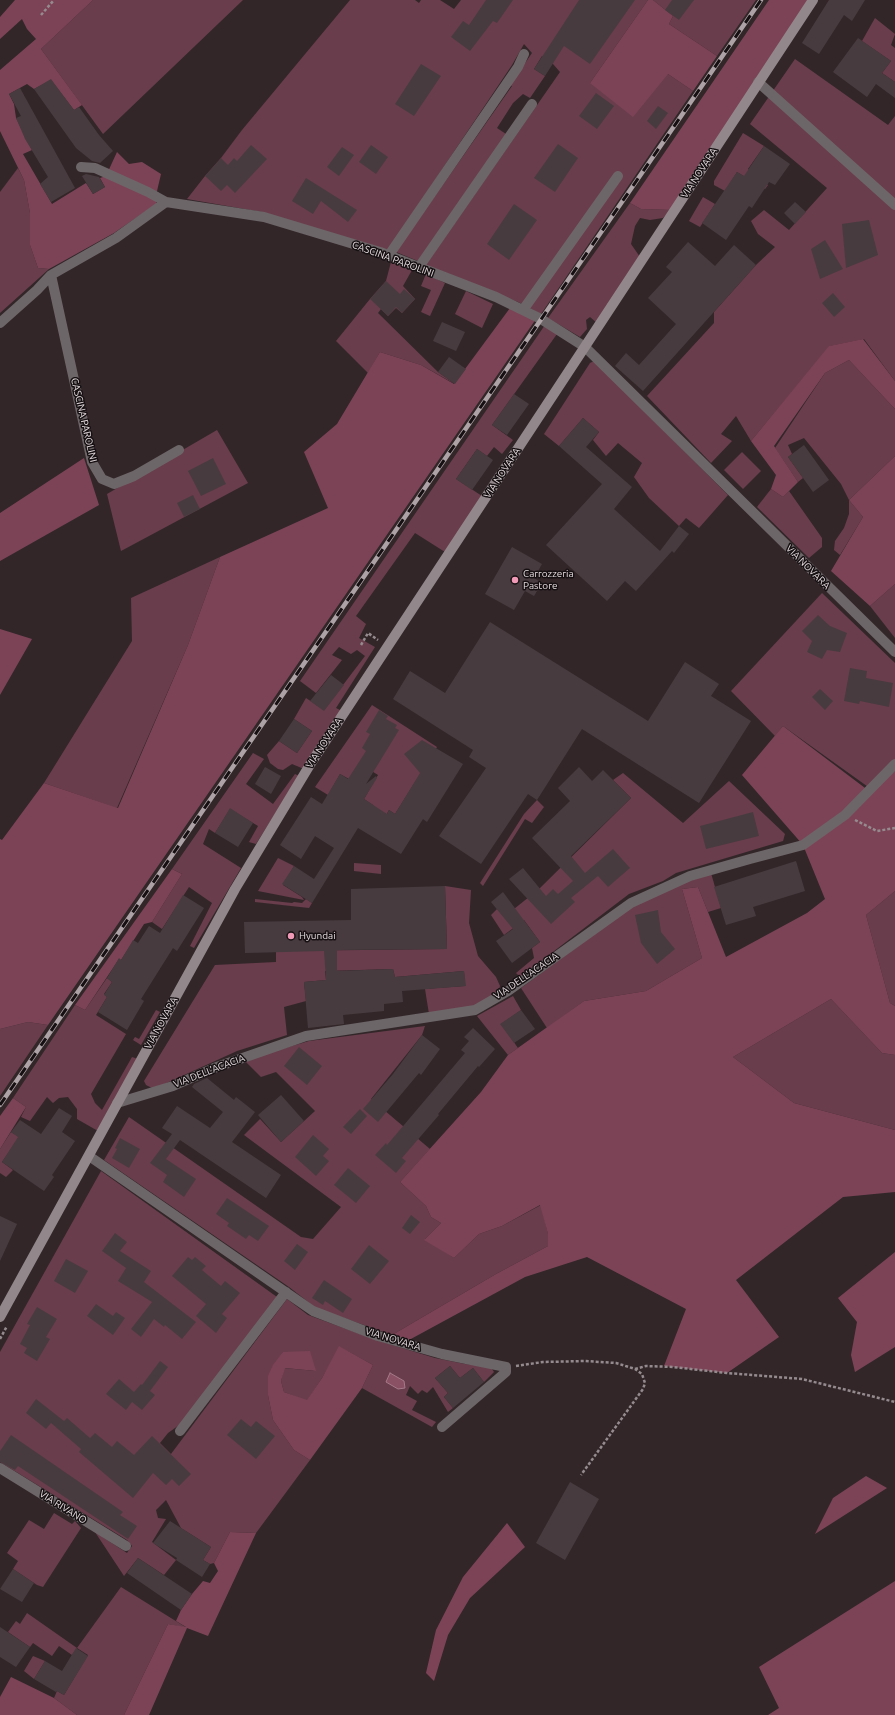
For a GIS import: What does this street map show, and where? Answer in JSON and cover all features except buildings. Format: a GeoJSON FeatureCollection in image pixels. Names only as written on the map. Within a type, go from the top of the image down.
{"type":"FeatureCollection","features":[{"type":"Feature","properties":{"kind":"main road","name":"VIA NOVARA"},"geometry":{"type":"LineString","coordinates":[[0,1317],[235,889],[311,763],[813,0]]}},
{"type":"Feature","properties":{"kind":"street"},"geometry":{"type":"LineString","coordinates":[[389,255],[518,67],[524,54]]}},
{"type":"Feature","properties":{"kind":"street"},"geometry":{"type":"LineString","coordinates":[[758,82],[895,205]]}},
{"type":"Feature","properties":{"kind":"street"},"geometry":{"type":"LineString","coordinates":[[419,268],[532,104]]}},
{"type":"Feature","properties":{"kind":"street","name":"CASCINA PAROLINI"},"geometry":{"type":"LineString","coordinates":[[81,167],[95,168],[166,202],[264,217],[389,255],[496,297],[541,319],[585,347]]}},
{"type":"Feature","properties":{"kind":"street"},"geometry":{"type":"LineString","coordinates":[[523,310],[618,176]]}},
{"type":"Feature","properties":{"kind":"street"},"geometry":{"type":"LineString","coordinates":[[0,323],[37,290],[51,275],[116,238],[166,202]]}},
{"type":"Feature","properties":{"kind":"street","name":"CASCINA PAROLINI"},"geometry":{"type":"LineString","coordinates":[[51,275],[92,462],[102,479],[114,484],[134,476],[180,450]]}},
{"type":"Feature","properties":{"kind":"street","name":"VIA NOVARA"},"geometry":{"type":"LineString","coordinates":[[585,347],[895,652]]}},
{"type":"Feature","properties":{"kind":"street","name":"VIA DELL'ACACIA"},"geometry":{"type":"LineString","coordinates":[[117,1103],[173,1086],[221,1066],[306,1036],[475,1010],[508,990],[631,903],[690,876],[750,858],[803,845],[845,815],[895,764]]}},
{"type":"Feature","properties":{"kind":"street","name":"VIA NOVARA"},"geometry":{"type":"LineString","coordinates":[[89,1156],[313,1311],[378,1336],[442,1354],[506,1367]]}},
{"type":"Feature","properties":{"kind":"street"},"geometry":{"type":"LineString","coordinates":[[180,1431],[286,1292]]}},
{"type":"Feature","properties":{"kind":"street"},"geometry":{"type":"LineString","coordinates":[[442,1427],[506,1372],[506,1367]]}},
{"type":"Feature","properties":{"kind":"street","name":"VIA RIVANO"},"geometry":{"type":"LineString","coordinates":[[0,1468],[126,1546]]}},
{"type":"Feature","properties":{"kind":"path"},"geometry":{"type":"LineString","coordinates":[[41,15],[54,0]]}},
{"type":"Feature","properties":{"kind":"path"},"geometry":{"type":"LineString","coordinates":[[361,645],[368,633],[381,642]]}},
{"type":"Feature","properties":{"kind":"path"},"geometry":{"type":"LineString","coordinates":[[845,815],[877,831],[895,828]]}},
{"type":"Feature","properties":{"kind":"path"},"geometry":{"type":"LineString","coordinates":[[506,1367],[543,1362],[585,1361],[616,1363],[635,1369],[642,1374],[645,1383],[643,1389],[581,1475]]}},
{"type":"Feature","properties":{"kind":"path"},"geometry":{"type":"LineString","coordinates":[[635,1369],[646,1366],[673,1367],[802,1379],[895,1402]]}},
{"type":"Feature","properties":{"kind":"shaded area"},"geometry":{"type":"Polygon","coordinates":[[[15,0],[93,0],[41,49],[82,105],[74,110],[51,80],[34,89],[27,84],[9,94],[14,104],[16,118],[32,150],[23,154],[52,204],[86,183],[93,194],[105,187],[100,178],[106,176],[117,152],[129,164],[142,162],[161,174],[156,204],[114,233],[49,269],[38,268],[30,245],[30,213],[24,180],[0,131],[0,70],[36,39],[27,29],[22,19],[0,39],[0,17],[15,0]]]}},
{"type":"Feature","properties":{"kind":"shaded area"},"geometry":{"type":"Polygon","coordinates":[[[93,0],[243,0],[103,134],[41,49],[93,0]]]}},
{"type":"Feature","properties":{"kind":"shaded area"},"geometry":{"type":"Polygon","coordinates":[[[350,0],[415,0],[419,3],[421,0],[440,0],[454,9],[461,0],[648,0],[590,83],[668,74],[693,91],[541,314],[518,302],[426,265],[560,72],[553,64],[542,56],[534,69],[545,76],[530,98],[523,94],[513,103],[497,128],[506,134],[418,261],[396,252],[512,86],[510,85],[532,53],[524,44],[512,65],[388,250],[262,212],[187,199],[350,0]]]}},
{"type":"Feature","properties":{"kind":"shaded area"},"geometry":{"type":"Polygon","coordinates":[[[648,0],[653,0],[673,16],[669,24],[717,56],[693,91],[668,74],[633,117],[590,83],[648,0]]]}},
{"type":"Feature","properties":{"kind":"shaded area"},"geometry":{"type":"Polygon","coordinates":[[[653,0],[756,0],[717,56],[669,24],[673,16],[653,0]]]}},
{"type":"Feature","properties":{"kind":"shaded area"},"geometry":{"type":"Polygon","coordinates":[[[769,0],[809,0],[672,210],[641,209],[630,203],[769,0]]]}},
{"type":"Feature","properties":{"kind":"shaded area"},"geometry":{"type":"Polygon","coordinates":[[[875,18],[895,34],[891,45],[895,48],[895,82],[882,73],[891,61],[862,41],[875,18]]]}},
{"type":"Feature","properties":{"kind":"shaded area"},"geometry":{"type":"Polygon","coordinates":[[[795,59],[888,125],[895,116],[895,381],[864,339],[830,346],[751,441],[736,416],[721,434],[732,441],[711,463],[647,396],[714,323],[714,312],[756,265],[775,247],[758,234],[751,221],[764,210],[789,230],[827,188],[750,124],[795,59]]]}},
{"type":"Feature","properties":{"kind":"shaded area"},"geometry":{"type":"Polygon","coordinates":[[[743,133],[764,146],[748,169],[768,185],[765,189],[737,172],[725,191],[714,185],[714,181],[743,133]]]}},
{"type":"Feature","properties":{"kind":"shaded area"},"geometry":{"type":"Polygon","coordinates":[[[18,168],[24,180],[30,213],[30,245],[38,268],[49,269],[0,313],[0,192],[18,168]]]}},
{"type":"Feature","properties":{"kind":"shaded area"},"geometry":{"type":"Polygon","coordinates":[[[703,197],[715,204],[700,227],[689,221],[703,197]]]}},
{"type":"Feature","properties":{"kind":"shaded area"},"geometry":{"type":"Polygon","coordinates":[[[630,203],[641,209],[672,210],[663,218],[650,220],[640,218],[635,226],[631,244],[640,257],[597,323],[590,317],[586,320],[587,329],[580,337],[548,318],[630,203]]]}},
{"type":"Feature","properties":{"kind":"shaded area"},"geometry":{"type":"Polygon","coordinates":[[[391,262],[412,270],[403,286],[415,299],[402,313],[396,308],[388,316],[381,309],[378,313],[438,372],[455,384],[421,365],[380,352],[368,373],[336,341],[386,281],[391,262]]]}},
{"type":"Feature","properties":{"kind":"shaded area"},"geometry":{"type":"Polygon","coordinates":[[[426,274],[445,283],[430,316],[421,312],[431,290],[421,286],[426,274]]]}},
{"type":"Feature","properties":{"kind":"shaded area"},"geometry":{"type":"Polygon","coordinates":[[[466,291],[493,304],[482,328],[455,314],[466,291]]]}},
{"type":"Feature","properties":{"kind":"shaded area"},"geometry":{"type":"Polygon","coordinates":[[[510,308],[536,319],[48,1025],[28,1022],[0,1029],[0,839],[2,840],[44,783],[118,808],[188,645],[220,557],[328,508],[304,452],[337,424],[380,352],[421,365],[454,384],[510,308]]]}},
{"type":"Feature","properties":{"kind":"shaded area"},"geometry":{"type":"Polygon","coordinates":[[[545,325],[557,334],[492,425],[513,440],[502,454],[494,447],[487,456],[477,449],[456,479],[482,496],[445,552],[415,533],[356,616],[366,624],[359,638],[375,647],[336,708],[342,711],[304,769],[292,764],[283,770],[278,769],[270,763],[267,755],[279,741],[297,753],[312,731],[294,719],[306,698],[324,710],[365,656],[357,650],[351,654],[339,647],[332,655],[342,660],[316,693],[300,681],[545,325]]]}},
{"type":"Feature","properties":{"kind":"shaded area"},"geometry":{"type":"Polygon","coordinates":[[[863,339],[895,381],[895,409],[849,360],[825,373],[774,446],[798,482],[783,497],[771,489],[776,475],[751,441],[829,346],[863,339]]]}},
{"type":"Feature","properties":{"kind":"shaded area"},"geometry":{"type":"Polygon","coordinates":[[[849,360],[895,409],[895,456],[849,500],[841,484],[804,438],[788,445],[792,454],[788,457],[803,478],[798,482],[775,448],[825,373],[849,360]]]}},
{"type":"Feature","properties":{"kind":"shaded area"},"geometry":{"type":"Polygon","coordinates":[[[594,361],[728,495],[699,528],[686,518],[679,526],[649,498],[634,477],[642,463],[618,443],[606,456],[593,440],[599,432],[583,418],[559,446],[544,434],[590,363],[594,361]]]}},
{"type":"Feature","properties":{"kind":"shaded area"},"geometry":{"type":"Polygon","coordinates":[[[217,430],[248,483],[121,551],[107,494],[217,430]]]}},
{"type":"Feature","properties":{"kind":"shaded area"},"geometry":{"type":"Polygon","coordinates":[[[742,452],[761,471],[743,489],[724,470],[742,452]]]}},
{"type":"Feature","properties":{"kind":"shaded area"},"geometry":{"type":"Polygon","coordinates":[[[895,456],[895,584],[870,606],[831,571],[863,517],[849,500],[895,456]]]}},
{"type":"Feature","properties":{"kind":"shaded area"},"geometry":{"type":"Polygon","coordinates":[[[84,458],[99,505],[0,561],[0,513],[84,458]]]}},
{"type":"Feature","properties":{"kind":"shaded area"},"geometry":{"type":"Polygon","coordinates":[[[771,489],[783,497],[789,491],[822,538],[822,547],[809,558],[757,507],[771,489]]]}},
{"type":"Feature","properties":{"kind":"shaded area"},"geometry":{"type":"Polygon","coordinates":[[[849,500],[863,517],[840,555],[834,550],[835,541],[844,528],[849,514],[849,500]]]}},
{"type":"Feature","properties":{"kind":"shaded area"},"geometry":{"type":"Polygon","coordinates":[[[220,557],[188,645],[117,808],[44,783],[132,641],[131,598],[220,557]]]}},
{"type":"Feature","properties":{"kind":"shaded area"},"geometry":{"type":"Polygon","coordinates":[[[895,584],[895,638],[870,606],[895,584]]]}},
{"type":"Feature","properties":{"kind":"shaded area"},"geometry":{"type":"Polygon","coordinates":[[[822,593],[895,663],[895,764],[871,789],[783,726],[775,736],[731,691],[822,593]]]}},
{"type":"Feature","properties":{"kind":"shaded area"},"geometry":{"type":"Polygon","coordinates":[[[0,629],[32,639],[0,695],[0,629]]]}},
{"type":"Feature","properties":{"kind":"shaded area"},"geometry":{"type":"Polygon","coordinates":[[[372,705],[437,747],[395,814],[389,810],[384,819],[373,805],[364,799],[378,775],[359,763],[349,779],[340,774],[328,795],[315,787],[372,705]]]}},
{"type":"Feature","properties":{"kind":"shaded area"},"geometry":{"type":"Polygon","coordinates":[[[783,726],[869,791],[895,771],[895,891],[866,915],[890,1003],[895,1006],[895,1055],[882,1053],[831,999],[733,1057],[794,1103],[895,1130],[895,1192],[843,1197],[736,1280],[779,1337],[727,1373],[664,1366],[686,1309],[587,1257],[525,1277],[409,1340],[392,1335],[496,1274],[548,1246],[548,1234],[540,1205],[502,1226],[479,1234],[454,1258],[424,1240],[441,1223],[431,1217],[426,1206],[400,1182],[481,1092],[508,1055],[584,1001],[646,991],[702,958],[682,889],[698,887],[726,957],[807,913],[825,899],[803,845],[742,775],[783,726]]]}},
{"type":"Feature","properties":{"kind":"shaded area"},"geometry":{"type":"Polygon","coordinates":[[[253,753],[264,759],[246,784],[273,804],[295,774],[299,776],[256,844],[249,842],[258,826],[230,809],[215,833],[209,829],[203,844],[241,868],[194,948],[190,946],[212,903],[189,887],[162,929],[152,922],[182,874],[172,869],[253,753]]]}},
{"type":"Feature","properties":{"kind":"shaded area"},"geometry":{"type":"Polygon","coordinates":[[[623,773],[683,823],[729,781],[785,834],[783,841],[676,873],[663,881],[629,894],[520,977],[516,973],[534,958],[532,948],[540,942],[524,920],[504,935],[491,915],[497,909],[504,917],[539,889],[631,798],[613,780],[623,773]]]}},
{"type":"Feature","properties":{"kind":"shaded area"},"geometry":{"type":"Polygon","coordinates":[[[537,800],[544,807],[532,823],[525,819],[483,886],[480,883],[524,814],[537,800]]]}},
{"type":"Feature","properties":{"kind":"shaded area"},"geometry":{"type":"Polygon","coordinates":[[[278,858],[294,866],[283,885],[302,897],[304,900],[258,891],[278,858]]]}},
{"type":"Feature","properties":{"kind":"shaded area"},"geometry":{"type":"Polygon","coordinates":[[[354,863],[381,865],[381,874],[354,871],[354,863]]]}},
{"type":"Feature","properties":{"kind":"shaded area"},"geometry":{"type":"Polygon","coordinates":[[[172,869],[182,874],[152,922],[144,924],[121,960],[119,959],[85,1010],[75,1005],[172,869]]]}},
{"type":"Feature","properties":{"kind":"shaded area"},"geometry":{"type":"Polygon","coordinates":[[[711,873],[721,908],[708,912],[698,887],[682,889],[702,958],[646,991],[584,1001],[547,1028],[521,988],[632,907],[690,880],[711,873]]]}},
{"type":"Feature","properties":{"kind":"shaded area"},"geometry":{"type":"Polygon","coordinates":[[[445,886],[471,890],[469,923],[478,956],[496,977],[500,986],[498,992],[474,1008],[429,1014],[425,989],[465,986],[464,971],[395,977],[393,969],[325,971],[326,980],[304,982],[306,1001],[284,1007],[287,1035],[237,1051],[160,1086],[152,1088],[146,1085],[144,1081],[215,965],[276,962],[276,951],[447,949],[445,886]]]}},
{"type":"Feature","properties":{"kind":"shaded area"},"geometry":{"type":"Polygon","coordinates":[[[895,891],[895,1006],[890,1003],[866,915],[895,891]]]}},
{"type":"Feature","properties":{"kind":"shaded area"},"geometry":{"type":"Polygon","coordinates":[[[255,899],[302,903],[306,899],[312,903],[309,908],[255,902],[255,899]]]}},
{"type":"Feature","properties":{"kind":"shaded area"},"geometry":{"type":"Polygon","coordinates":[[[107,978],[112,982],[104,994],[107,997],[96,1015],[126,1034],[91,1094],[95,1103],[102,1110],[132,1057],[138,1059],[98,1131],[77,1119],[77,1109],[68,1097],[59,1098],[53,1103],[47,1097],[30,1121],[21,1117],[26,1107],[13,1098],[75,1005],[85,1010],[107,978]]]}},
{"type":"Feature","properties":{"kind":"shaded area"},"geometry":{"type":"Polygon","coordinates":[[[513,996],[521,1010],[501,1024],[518,1048],[508,1055],[477,1016],[513,996]]]}},
{"type":"Feature","properties":{"kind":"shaded area"},"geometry":{"type":"Polygon","coordinates":[[[831,999],[882,1053],[895,1055],[895,1130],[794,1103],[733,1057],[831,999]]]}},
{"type":"Feature","properties":{"kind":"shaded area"},"geometry":{"type":"Polygon","coordinates":[[[156,1010],[160,1012],[141,1045],[133,1040],[135,1037],[139,1039],[156,1010]]]}},
{"type":"Feature","properties":{"kind":"shaded area"},"geometry":{"type":"Polygon","coordinates":[[[28,1022],[48,1025],[0,1096],[0,1029],[28,1022]]]}},
{"type":"Feature","properties":{"kind":"shaded area"},"geometry":{"type":"Polygon","coordinates":[[[425,1026],[422,1035],[371,1099],[430,1149],[400,1182],[426,1206],[431,1217],[441,1223],[425,1239],[454,1258],[479,1234],[502,1226],[541,1205],[548,1234],[548,1246],[496,1274],[392,1335],[316,1308],[289,1287],[104,1160],[129,1117],[301,1237],[313,1239],[341,1207],[244,1135],[260,1119],[281,1142],[315,1111],[276,1072],[261,1077],[246,1062],[258,1056],[309,1041],[425,1026]]]}},
{"type":"Feature","properties":{"kind":"shaded area"},"geometry":{"type":"Polygon","coordinates":[[[13,1098],[26,1107],[0,1149],[0,1116],[13,1098]]]}},
{"type":"Feature","properties":{"kind":"shaded area"},"geometry":{"type":"Polygon","coordinates":[[[11,1132],[19,1137],[2,1162],[13,1170],[6,1177],[0,1173],[0,1149],[11,1132]]]}},
{"type":"Feature","properties":{"kind":"shaded area"},"geometry":{"type":"Polygon","coordinates":[[[101,1171],[277,1297],[182,1423],[168,1433],[160,1443],[171,1454],[287,1299],[308,1315],[379,1341],[435,1358],[465,1364],[490,1366],[494,1372],[484,1382],[473,1368],[460,1378],[450,1366],[435,1378],[448,1393],[444,1397],[453,1408],[448,1412],[433,1387],[427,1393],[422,1390],[418,1394],[410,1386],[406,1395],[417,1401],[412,1410],[436,1422],[432,1427],[362,1388],[373,1365],[340,1347],[307,1401],[284,1392],[281,1381],[284,1368],[316,1371],[283,1352],[268,1395],[273,1420],[294,1450],[310,1460],[256,1533],[230,1532],[214,1563],[210,1564],[203,1560],[211,1547],[181,1528],[166,1500],[156,1510],[158,1518],[166,1519],[152,1542],[176,1560],[164,1575],[138,1558],[124,1576],[95,1532],[127,1553],[132,1546],[127,1540],[0,1462],[0,1352],[101,1171]]]}},
{"type":"Feature","properties":{"kind":"shaded area"},"geometry":{"type":"Polygon","coordinates":[[[895,1252],[895,1347],[855,1372],[851,1355],[857,1322],[838,1298],[895,1252]]]}},
{"type":"Feature","properties":{"kind":"shaded area"},"geometry":{"type":"Polygon","coordinates":[[[339,1346],[373,1365],[362,1388],[310,1460],[294,1450],[273,1420],[268,1395],[268,1376],[273,1365],[283,1352],[310,1351],[316,1371],[285,1368],[281,1381],[284,1392],[307,1400],[322,1378],[339,1346]]]}},
{"type":"Feature","properties":{"kind":"shaded area"},"geometry":{"type":"Polygon","coordinates":[[[390,1373],[404,1381],[405,1388],[398,1389],[386,1382],[390,1373]]]}},
{"type":"Feature","properties":{"kind":"shaded area"},"geometry":{"type":"Polygon","coordinates":[[[866,1476],[887,1488],[815,1534],[833,1498],[866,1476]]]}},
{"type":"Feature","properties":{"kind":"shaded area"},"geometry":{"type":"Polygon","coordinates":[[[54,1513],[72,1524],[75,1521],[81,1528],[43,1587],[37,1585],[13,1569],[18,1561],[7,1553],[29,1520],[44,1529],[54,1513]]]}},
{"type":"Feature","properties":{"kind":"shaded area"},"geometry":{"type":"Polygon","coordinates":[[[507,1523],[525,1547],[470,1598],[448,1635],[434,1681],[426,1673],[436,1630],[463,1577],[507,1523]]]}},
{"type":"Feature","properties":{"kind":"shaded area"},"geometry":{"type":"Polygon","coordinates":[[[230,1532],[256,1533],[208,1636],[187,1628],[149,1715],[124,1715],[168,1624],[186,1627],[176,1621],[181,1610],[203,1581],[210,1583],[218,1571],[214,1563],[230,1532]]]}},
{"type":"Feature","properties":{"kind":"shaded area"},"geometry":{"type":"Polygon","coordinates":[[[895,1581],[895,1715],[768,1715],[779,1708],[759,1667],[895,1581]]]}},
{"type":"Feature","properties":{"kind":"shaded area"},"geometry":{"type":"Polygon","coordinates":[[[121,1587],[187,1628],[168,1624],[124,1715],[77,1715],[54,1698],[57,1691],[64,1695],[88,1655],[77,1648],[121,1587]]]}},
{"type":"Feature","properties":{"kind":"shaded area"},"geometry":{"type":"Polygon","coordinates":[[[27,1613],[77,1648],[72,1655],[59,1646],[52,1656],[33,1643],[30,1647],[8,1632],[16,1621],[20,1624],[27,1613]]]}},
{"type":"Feature","properties":{"kind":"shaded area"},"geometry":{"type":"Polygon","coordinates":[[[33,1656],[45,1661],[34,1679],[24,1671],[33,1656]]]}},
{"type":"Feature","properties":{"kind":"shaded area"},"geometry":{"type":"Polygon","coordinates":[[[11,1677],[54,1698],[77,1715],[0,1715],[0,1697],[11,1677]]]}},
{"type":"Feature","properties":{"kind":"railway"},"geometry":{"type":"LineString","coordinates":[[0,1105],[761,0]]}},
{"type":"Feature","properties":{"kind":"place","name":"Carrozzeria Pastore"},"geometry":{"type":"Point","coordinates":[515,580]}},
{"type":"Feature","properties":{"kind":"place","name":"Hyundai"},"geometry":{"type":"Point","coordinates":[291,936]}}]}
